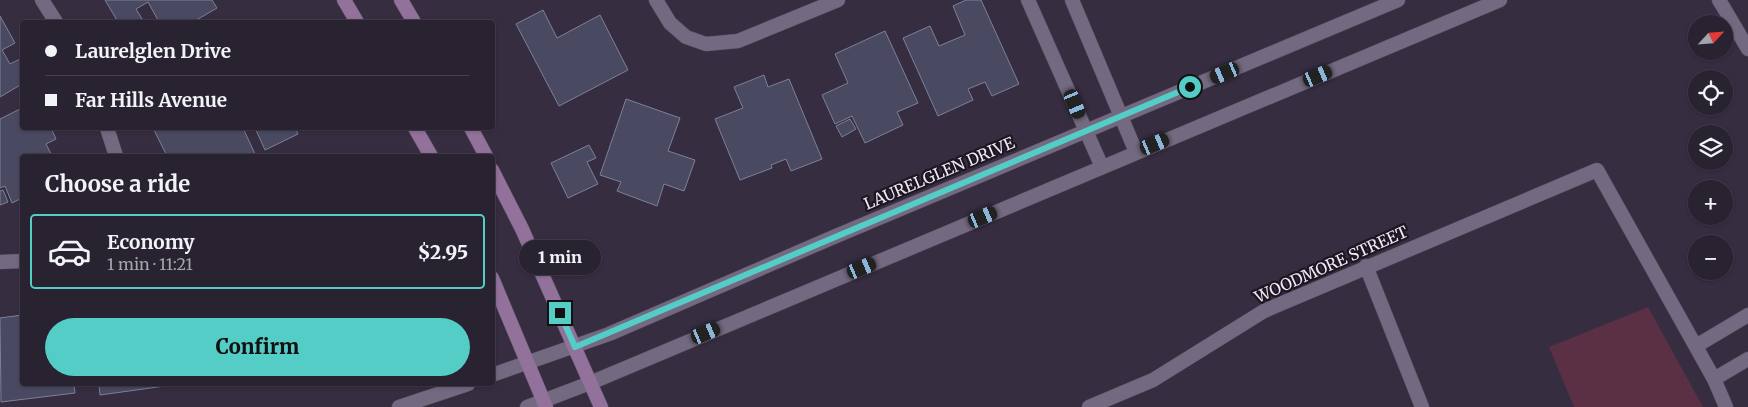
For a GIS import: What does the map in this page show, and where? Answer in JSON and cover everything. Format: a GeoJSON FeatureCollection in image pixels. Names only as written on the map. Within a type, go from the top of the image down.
{"type":"FeatureCollection","features":[{"type":"Feature","properties":{"kind":"main road"},"geometry":{"type":"LineString","coordinates":[[344,0],[356,20]]}},
{"type":"Feature","properties":{"kind":"main road"},"geometry":{"type":"LineString","coordinates":[[401,0],[413,20]]}},
{"type":"Feature","properties":{"kind":"main road"},"geometry":{"type":"LineString","coordinates":[[416,130],[430,154]]}},
{"type":"Feature","properties":{"kind":"main road"},"geometry":{"type":"LineString","coordinates":[[472,130],[485,154]]}},
{"type":"Feature","properties":{"kind":"main road"},"geometry":{"type":"LineString","coordinates":[[495,176],[522,229],[601,407]]}},
{"type":"Feature","properties":{"kind":"main road"},"geometry":{"type":"LineString","coordinates":[[495,285],[545,404]]}},
{"type":"Feature","properties":{"kind":"street"},"geometry":{"type":"LineString","coordinates":[[42,0],[55,20]]}},
{"type":"Feature","properties":{"kind":"street"},"geometry":{"type":"LineString","coordinates":[[656,0],[670,23],[680,32],[686,37],[706,44],[738,41],[838,0]]}},
{"type":"Feature","properties":{"kind":"street"},"geometry":{"type":"LineString","coordinates":[[1028,0],[1102,167]]}},
{"type":"Feature","properties":{"kind":"street"},"geometry":{"type":"LineString","coordinates":[[1072,0],[1136,152]]}},
{"type":"Feature","properties":{"kind":"street","name":"LAURELGLEN DRIVE"},"geometry":{"type":"LineString","coordinates":[[495,375],[575,347],[1398,0]]}},
{"type":"Feature","properties":{"kind":"street"},"geometry":{"type":"LineString","coordinates":[[527,407],[545,404],[590,383],[1136,152],[1500,0]]}},
{"type":"Feature","properties":{"kind":"street"},"geometry":{"type":"LineString","coordinates":[[1719,0],[1748,49]]}},
{"type":"Feature","properties":{"kind":"street"},"geometry":{"type":"LineString","coordinates":[[108,130],[115,154]]}},
{"type":"Feature","properties":{"kind":"street","name":"WOODMORE STREET"},"geometry":{"type":"LineString","coordinates":[[1089,407],[1113,402],[1154,380],[1264,311],[1366,266],[1597,170],[1696,346]]}},
{"type":"Feature","properties":{"kind":"street"},"geometry":{"type":"LineString","coordinates":[[0,262],[20,261]]}},
{"type":"Feature","properties":{"kind":"street"},"geometry":{"type":"LineString","coordinates":[[1366,266],[1422,407]]}},
{"type":"Feature","properties":{"kind":"street"},"geometry":{"type":"LineString","coordinates":[[1726,407],[1714,379],[1696,346],[1748,315]]}},
{"type":"Feature","properties":{"kind":"street"},"geometry":{"type":"LineString","coordinates":[[1714,379],[1748,359]]}},
{"type":"Feature","properties":{"kind":"street"},"geometry":{"type":"LineString","coordinates":[[399,407],[462,386]]}},
{"type":"Feature","properties":{"kind":"shaded area"},"geometry":{"type":"Polygon","coordinates":[[[1648,307],[1703,407],[1574,407],[1549,347],[1648,307]]]}},
{"type":"Feature","properties":{"kind":"building"},"geometry":{"type":"Polygon","coordinates":[[[105,0],[212,0],[217,8],[196,20],[158,20],[148,2],[136,9],[143,20],[117,20],[105,0]]]}},
{"type":"Feature","properties":{"kind":"building"},"geometry":{"type":"Polygon","coordinates":[[[966,0],[981,0],[1019,84],[992,96],[985,82],[968,89],[973,100],[938,116],[903,38],[930,26],[939,46],[965,35],[953,6],[966,0]]]}},
{"type":"Feature","properties":{"kind":"building"},"geometry":{"type":"Polygon","coordinates":[[[543,10],[557,38],[600,15],[628,70],[559,106],[516,24],[543,10]]]}},
{"type":"Feature","properties":{"kind":"building"},"geometry":{"type":"Polygon","coordinates":[[[0,16],[15,43],[2,50],[10,64],[20,59],[20,85],[0,97],[0,16]]]}},
{"type":"Feature","properties":{"kind":"building"},"geometry":{"type":"Polygon","coordinates":[[[885,31],[918,103],[897,112],[903,125],[865,143],[852,116],[835,124],[822,95],[848,83],[835,54],[885,31]]]}},
{"type":"Feature","properties":{"kind":"building"},"geometry":{"type":"Polygon","coordinates":[[[764,75],[768,87],[789,79],[822,159],[791,171],[786,159],[771,165],[772,168],[740,180],[715,119],[743,108],[734,87],[764,75]]]}},
{"type":"Feature","properties":{"kind":"building"},"geometry":{"type":"Polygon","coordinates":[[[626,99],[680,118],[668,151],[695,160],[684,191],[664,184],[657,206],[617,191],[621,182],[600,175],[626,99]]]}},
{"type":"Feature","properties":{"kind":"building"},"geometry":{"type":"Polygon","coordinates":[[[20,109],[20,130],[52,130],[56,139],[46,144],[51,154],[20,154],[20,199],[12,203],[5,186],[0,188],[0,119],[20,109]]]}},
{"type":"Feature","properties":{"kind":"building"},"geometry":{"type":"Polygon","coordinates":[[[850,119],[856,129],[842,137],[836,126],[850,119]]]}},
{"type":"Feature","properties":{"kind":"building"},"geometry":{"type":"Polygon","coordinates":[[[154,130],[244,130],[255,154],[166,154],[154,130]]]}},
{"type":"Feature","properties":{"kind":"building"},"geometry":{"type":"Polygon","coordinates":[[[256,130],[296,130],[298,134],[265,150],[256,130]]]}},
{"type":"Feature","properties":{"kind":"building"},"geometry":{"type":"Polygon","coordinates":[[[589,145],[596,158],[587,162],[598,184],[568,198],[551,163],[589,145]]]}},
{"type":"Feature","properties":{"kind":"building"},"geometry":{"type":"Polygon","coordinates":[[[3,190],[8,202],[0,205],[0,191],[3,190]]]}},
{"type":"Feature","properties":{"kind":"building"},"geometry":{"type":"Polygon","coordinates":[[[20,315],[20,386],[74,386],[75,393],[1,402],[0,318],[20,315]]]}},
{"type":"Feature","properties":{"kind":"building"},"geometry":{"type":"Polygon","coordinates":[[[99,386],[165,386],[100,395],[99,386]]]}},
{"type":"Feature","properties":{"kind":"route"},"geometry":{"type":"LineString","coordinates":[[560,313],[575,347],[1190,87]]}}]}
